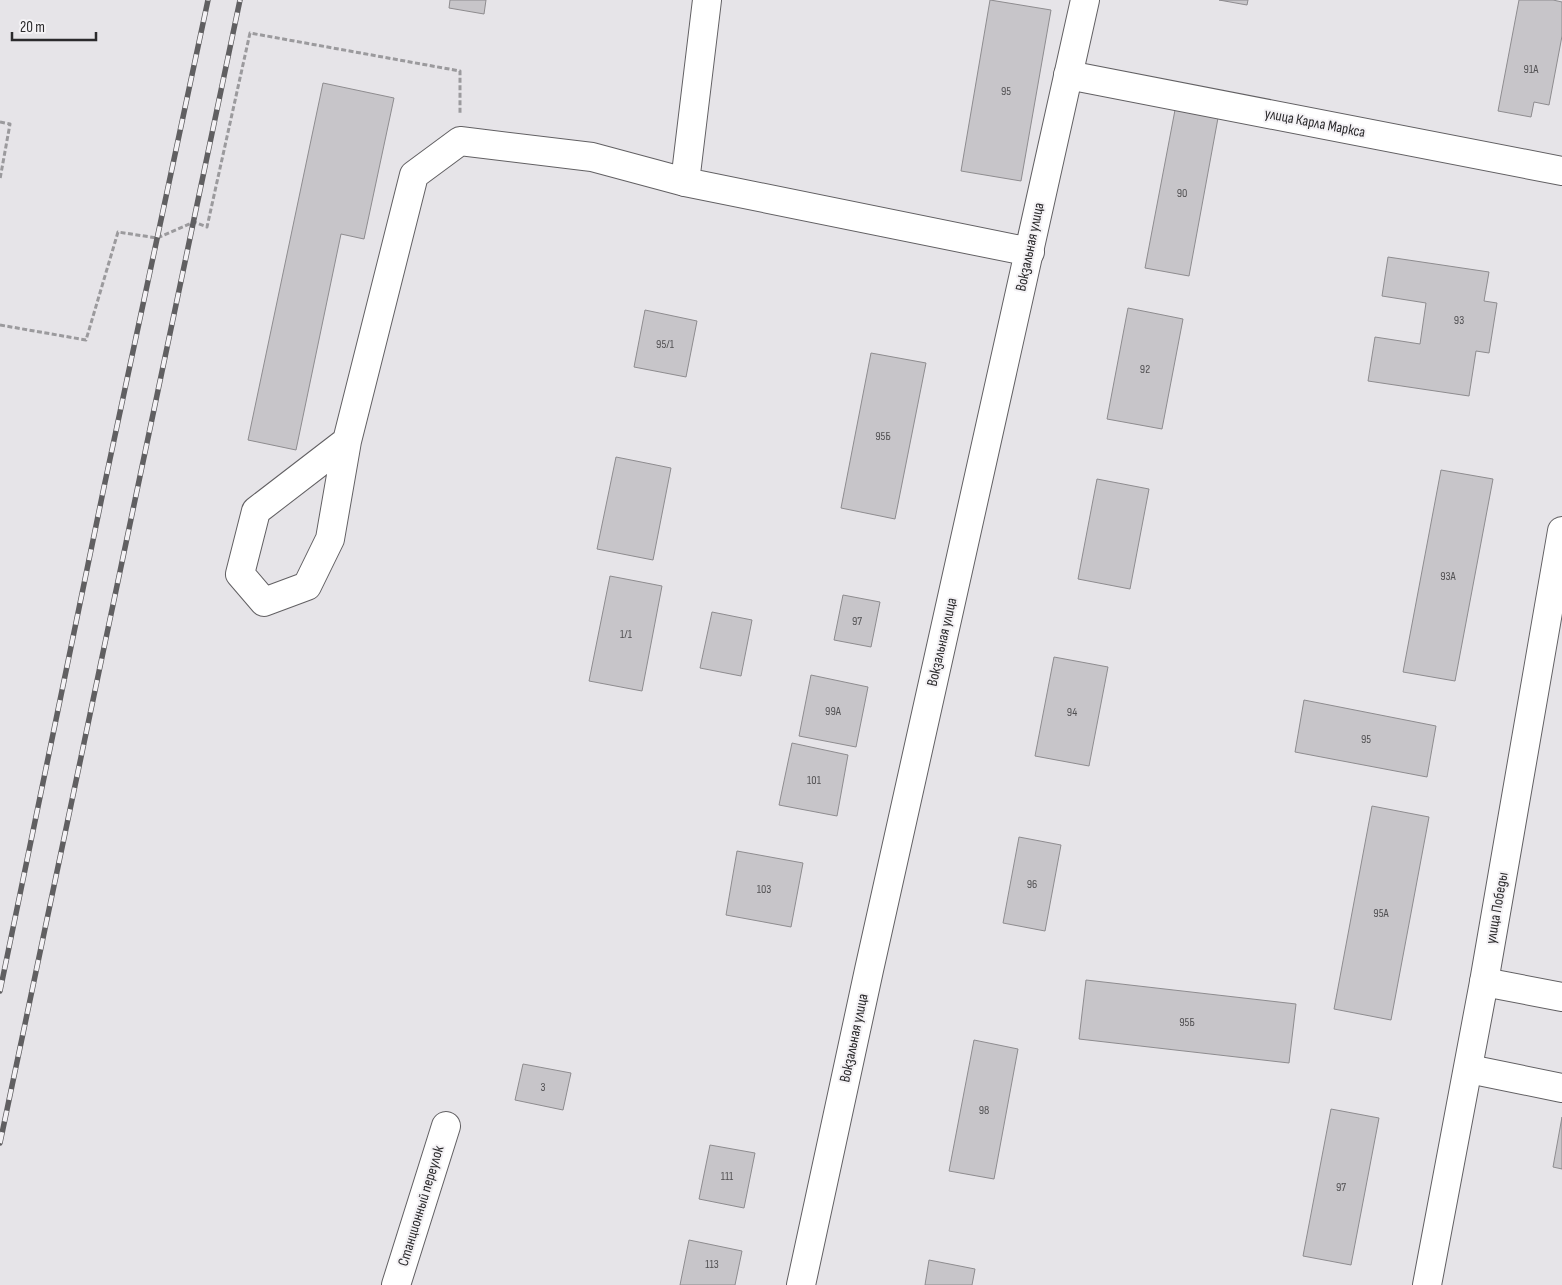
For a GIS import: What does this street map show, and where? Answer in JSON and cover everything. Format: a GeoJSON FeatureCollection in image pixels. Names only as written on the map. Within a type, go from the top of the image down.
{"type":"FeatureCollection","features":[{"type":"Feature","properties":{"kind":"street"},"geometry":{"type":"LineString","coordinates":[[685,182],[707,0]]}},
{"type":"Feature","properties":{"kind":"street","name":"Вокзальная улица"},"geometry":{"type":"LineString","coordinates":[[801,1285],[871,960],[1085,0]]}},
{"type":"Feature","properties":{"kind":"street","name":"улица Карла Маркса"},"geometry":{"type":"LineString","coordinates":[[1068,75],[1562,172]]}},
{"type":"Feature","properties":{"kind":"street"},"geometry":{"type":"LineString","coordinates":[[347,441],[256,511],[240,574],[264,602],[307,586],[330,539],[347,441],[414,175],[460,141],[592,157],[685,182],[1030,252]]}},
{"type":"Feature","properties":{"kind":"street","name":"улица Победы"},"geometry":{"type":"LineString","coordinates":[[1427,1285],[1484,982],[1562,531]]}},
{"type":"Feature","properties":{"kind":"street"},"geometry":{"type":"LineString","coordinates":[[1484,982],[1562,997]]}},
{"type":"Feature","properties":{"kind":"street"},"geometry":{"type":"LineString","coordinates":[[1468,1069],[1562,1088]]}},
{"type":"Feature","properties":{"kind":"street","name":"Станционный переулок"},"geometry":{"type":"LineString","coordinates":[[396,1285],[446,1126]]}},
{"type":"Feature","properties":{"kind":"path"},"geometry":{"type":"LineString","coordinates":[[0,325],[86,340],[118,232],[157,238],[194,222],[207,227],[250,34],[460,71],[460,141]]}},
{"type":"Feature","properties":{"kind":"path"},"geometry":{"type":"LineString","coordinates":[[0,122],[10,124],[0,179]]}},
{"type":"Feature","properties":{"kind":"building"},"geometry":{"type":"Polygon","coordinates":[[[450,0],[486,0],[484,14],[449,8],[450,0]]]}},
{"type":"Feature","properties":{"kind":"building"},"geometry":{"type":"Polygon","coordinates":[[[990,0],[1051,10],[1021,181],[961,171],[990,0]]]}},
{"type":"Feature","properties":{"kind":"building"},"geometry":{"type":"Polygon","coordinates":[[[1219,0],[1248,0],[1247,5],[1219,0]]]}},
{"type":"Feature","properties":{"kind":"building"},"geometry":{"type":"Polygon","coordinates":[[[1519,0],[1553,0],[1562,2],[1562,36],[1549,105],[1534,102],[1531,117],[1498,111],[1519,0]]]}},
{"type":"Feature","properties":{"kind":"building"},"geometry":{"type":"Polygon","coordinates":[[[323,83],[394,98],[364,239],[341,234],[296,450],[248,440],[323,83]]]}},
{"type":"Feature","properties":{"kind":"building"},"geometry":{"type":"Polygon","coordinates":[[[1175,110],[1218,118],[1189,276],[1145,268],[1175,110]]]}},
{"type":"Feature","properties":{"kind":"building"},"geometry":{"type":"Polygon","coordinates":[[[1388,257],[1489,272],[1484,301],[1497,303],[1489,353],[1476,351],[1469,396],[1368,381],[1375,337],[1420,344],[1426,303],[1382,296],[1388,257]]]}},
{"type":"Feature","properties":{"kind":"building"},"geometry":{"type":"Polygon","coordinates":[[[1128,308],[1183,319],[1162,429],[1107,419],[1128,308]]]}},
{"type":"Feature","properties":{"kind":"building"},"geometry":{"type":"Polygon","coordinates":[[[645,310],[697,321],[686,377],[634,367],[645,310]]]}},
{"type":"Feature","properties":{"kind":"building"},"geometry":{"type":"Polygon","coordinates":[[[871,353],[926,363],[895,519],[841,508],[871,353]]]}},
{"type":"Feature","properties":{"kind":"building"},"geometry":{"type":"Polygon","coordinates":[[[616,457],[671,468],[653,560],[597,549],[616,457]]]}},
{"type":"Feature","properties":{"kind":"building"},"geometry":{"type":"Polygon","coordinates":[[[1441,470],[1493,479],[1455,681],[1403,672],[1441,470]]]}},
{"type":"Feature","properties":{"kind":"building"},"geometry":{"type":"Polygon","coordinates":[[[1097,479],[1149,489],[1130,589],[1078,579],[1097,479]]]}},
{"type":"Feature","properties":{"kind":"building"},"geometry":{"type":"Polygon","coordinates":[[[610,576],[662,586],[642,691],[589,681],[610,576]]]}},
{"type":"Feature","properties":{"kind":"building"},"geometry":{"type":"Polygon","coordinates":[[[843,595],[880,602],[871,647],[834,640],[843,595]]]}},
{"type":"Feature","properties":{"kind":"building"},"geometry":{"type":"Polygon","coordinates":[[[712,612],[752,620],[741,676],[700,668],[712,612]]]}},
{"type":"Feature","properties":{"kind":"building"},"geometry":{"type":"Polygon","coordinates":[[[1054,657],[1108,667],[1089,766],[1035,756],[1054,657]]]}},
{"type":"Feature","properties":{"kind":"building"},"geometry":{"type":"Polygon","coordinates":[[[811,675],[868,687],[856,747],[799,736],[811,675]]]}},
{"type":"Feature","properties":{"kind":"building"},"geometry":{"type":"Polygon","coordinates":[[[1304,700],[1436,726],[1427,777],[1295,752],[1304,700]]]}},
{"type":"Feature","properties":{"kind":"building"},"geometry":{"type":"Polygon","coordinates":[[[792,743],[848,755],[837,816],[779,805],[792,743]]]}},
{"type":"Feature","properties":{"kind":"building"},"geometry":{"type":"Polygon","coordinates":[[[1372,806],[1429,817],[1391,1020],[1334,1009],[1372,806]]]}},
{"type":"Feature","properties":{"kind":"building"},"geometry":{"type":"Polygon","coordinates":[[[1019,837],[1061,845],[1045,931],[1003,923],[1019,837]]]}},
{"type":"Feature","properties":{"kind":"building"},"geometry":{"type":"Polygon","coordinates":[[[737,851],[803,863],[791,927],[726,915],[737,851]]]}},
{"type":"Feature","properties":{"kind":"building"},"geometry":{"type":"Polygon","coordinates":[[[1086,980],[1296,1004],[1289,1063],[1079,1039],[1086,980]]]}},
{"type":"Feature","properties":{"kind":"building"},"geometry":{"type":"Polygon","coordinates":[[[974,1040],[1018,1049],[994,1179],[949,1171],[974,1040]]]}},
{"type":"Feature","properties":{"kind":"building"},"geometry":{"type":"Polygon","coordinates":[[[523,1064],[571,1073],[563,1110],[515,1100],[523,1064]]]}},
{"type":"Feature","properties":{"kind":"building"},"geometry":{"type":"Polygon","coordinates":[[[1331,1109],[1379,1118],[1351,1265],[1303,1256],[1331,1109]]]}},
{"type":"Feature","properties":{"kind":"building"},"geometry":{"type":"Polygon","coordinates":[[[1562,1117],[1562,1169],[1553,1167],[1562,1117]]]}},
{"type":"Feature","properties":{"kind":"building"},"geometry":{"type":"Polygon","coordinates":[[[710,1145],[755,1153],[744,1208],[699,1199],[710,1145]]]}},
{"type":"Feature","properties":{"kind":"building"},"geometry":{"type":"Polygon","coordinates":[[[689,1240],[742,1251],[735,1285],[680,1285],[689,1240]]]}},
{"type":"Feature","properties":{"kind":"building"},"geometry":{"type":"Polygon","coordinates":[[[929,1260],[975,1269],[972,1285],[925,1285],[929,1260]]]}},
{"type":"Feature","properties":{"kind":"railway"},"geometry":{"type":"LineString","coordinates":[[0,991],[104,487],[208,0]]}},
{"type":"Feature","properties":{"kind":"railway"},"geometry":{"type":"LineString","coordinates":[[0,1143],[240,0]]}}]}
